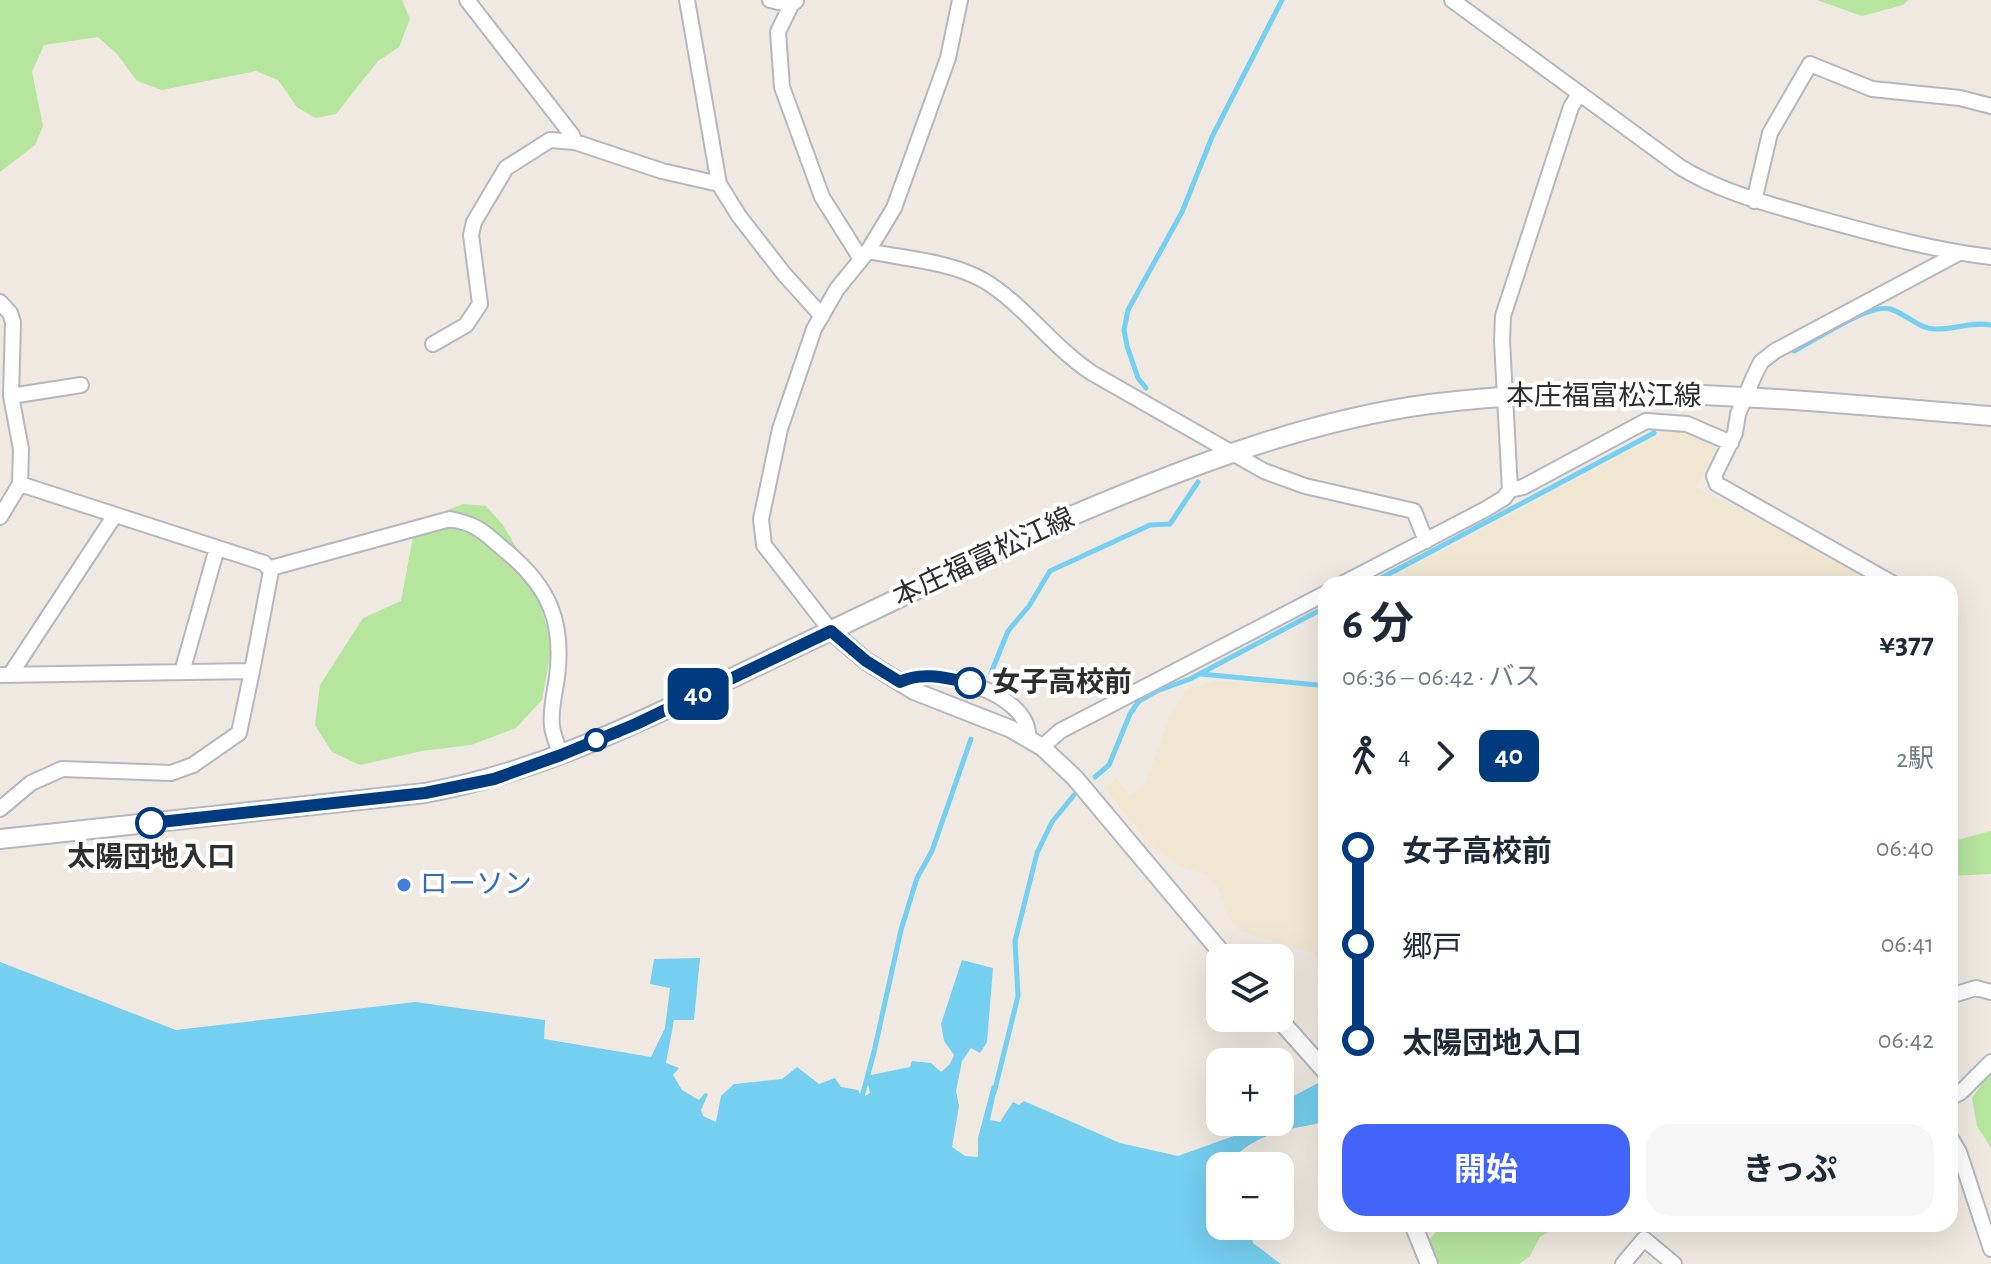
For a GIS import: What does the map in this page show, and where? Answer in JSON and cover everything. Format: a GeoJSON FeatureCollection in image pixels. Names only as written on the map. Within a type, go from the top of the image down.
{"type":"FeatureCollection","features":[{"type":"Feature","properties":{"kind":"main road","name":"本庄福富松江線"},"geometry":{"type":"LineString","coordinates":[[0,839],[425,793],[494,779],[636,724],[1074,514],[1232,454],[1362,417],[1428,405],[1505,397],[1600,393],[1745,399],[1991,416]]}},
{"type":"Feature","properties":{"kind":"street"},"geometry":{"type":"LineString","coordinates":[[467,0],[575,142]]}},
{"type":"Feature","properties":{"kind":"street"},"geometry":{"type":"LineString","coordinates":[[687,0],[719,184],[739,216],[784,274],[822,316]]}},
{"type":"Feature","properties":{"kind":"street"},"geometry":{"type":"LineString","coordinates":[[770,0],[794,2],[778,32],[782,87],[822,197],[864,255],[963,271],[983,280],[1004,295],[1074,361],[1264,471],[1305,486],[1414,511],[1426,541]]}},
{"type":"Feature","properties":{"kind":"street"},"geometry":{"type":"LineString","coordinates":[[960,0],[948,58],[894,208],[864,255],[837,289],[814,329],[780,429],[761,519],[764,545],[831,631],[866,661],[937,701],[1035,742],[1075,778],[1214,944]]}},
{"type":"Feature","properties":{"kind":"street"},"geometry":{"type":"LineString","coordinates":[[1452,0],[1696,177],[1754,201],[1957,254],[1991,257]]}},
{"type":"Feature","properties":{"kind":"street"},"geometry":{"type":"LineString","coordinates":[[1754,201],[1770,133],[1810,64],[1872,89],[1960,98],[1991,106]]}},
{"type":"Feature","properties":{"kind":"street"},"geometry":{"type":"LineString","coordinates":[[1365,576],[1486,509],[1504,498],[1510,490],[1503,316],[1571,107],[1579,94]]}},
{"type":"Feature","properties":{"kind":"street"},"geometry":{"type":"LineString","coordinates":[[433,344],[466,325],[480,304],[471,235],[474,222],[506,168],[550,140],[575,142],[662,171],[719,184]]}},
{"type":"Feature","properties":{"kind":"street"},"geometry":{"type":"LineString","coordinates":[[1880,576],[1717,484],[1714,476],[1731,443],[1761,362],[1775,351],[1957,254]]}},
{"type":"Feature","properties":{"kind":"street"},"geometry":{"type":"LineString","coordinates":[[0,302],[13,322],[5,353],[21,449],[20,484],[0,517]]}},
{"type":"Feature","properties":{"kind":"street"},"geometry":{"type":"LineString","coordinates":[[11,396],[81,385]]}},
{"type":"Feature","properties":{"kind":"street"},"geometry":{"type":"LineString","coordinates":[[1510,490],[1523,487],[1646,421],[1687,424],[1731,443]]}},
{"type":"Feature","properties":{"kind":"street"},"geometry":{"type":"LineString","coordinates":[[20,484],[271,568],[450,519],[473,524],[527,569],[544,593],[557,620],[558,674],[552,705],[552,727],[561,755]]}},
{"type":"Feature","properties":{"kind":"street"},"geometry":{"type":"LineString","coordinates":[[5,675],[115,515]]}},
{"type":"Feature","properties":{"kind":"street"},"geometry":{"type":"LineString","coordinates":[[182,672],[217,548]]}},
{"type":"Feature","properties":{"kind":"street"},"geometry":{"type":"LineString","coordinates":[[0,809],[31,783],[62,769],[171,773],[193,765],[239,733],[271,568]]}},
{"type":"Feature","properties":{"kind":"street"},"geometry":{"type":"LineString","coordinates":[[1035,742],[1318,597]]}},
{"type":"Feature","properties":{"kind":"street"},"geometry":{"type":"LineString","coordinates":[[5,675],[252,671]]}},
{"type":"Feature","properties":{"kind":"street"},"geometry":{"type":"LineString","coordinates":[[900,682],[915,676],[926,676],[957,680],[982,688],[1022,715],[1035,742]]}},
{"type":"Feature","properties":{"kind":"street"},"geometry":{"type":"LineString","coordinates":[[1958,994],[1976,988],[1991,992]]}},
{"type":"Feature","properties":{"kind":"street"},"geometry":{"type":"LineString","coordinates":[[1290,1032],[1318,1063]]}},
{"type":"Feature","properties":{"kind":"street"},"geometry":{"type":"LineString","coordinates":[[1958,1094],[1991,1062]]}},
{"type":"Feature","properties":{"kind":"street"},"geometry":{"type":"LineString","coordinates":[[1958,1154],[1991,1249]]}},
{"type":"Feature","properties":{"kind":"street"},"geometry":{"type":"LineString","coordinates":[[1416,1232],[1429,1264]]}},
{"type":"Feature","properties":{"kind":"street"},"geometry":{"type":"LineString","coordinates":[[1623,1264],[1644,1239],[1674,1264]]}},
{"type":"Feature","properties":{"kind":"shaded area"},"geometry":{"type":"Polygon","coordinates":[[[1673,428],[1691,428],[1718,444],[1696,487],[1867,576],[1396,576],[1673,428]]]}},
{"type":"Feature","properties":{"kind":"shaded area"},"geometry":{"type":"Polygon","coordinates":[[[1215,681],[1318,687],[1318,958],[1313,953],[1294,947],[1294,944],[1283,944],[1240,931],[1226,912],[1218,887],[1204,874],[1179,866],[1146,840],[1105,788],[1116,778],[1130,795],[1146,783],[1169,717],[1186,690],[1215,681]]]}},
{"type":"Feature","properties":{"kind":"green space"},"geometry":{"type":"Polygon","coordinates":[[[0,0],[402,0],[410,19],[399,47],[378,61],[336,114],[315,118],[297,107],[278,80],[256,71],[162,90],[137,81],[117,54],[98,37],[44,45],[32,72],[43,126],[35,145],[0,172],[0,0]]]}},
{"type":"Feature","properties":{"kind":"green space"},"geometry":{"type":"Polygon","coordinates":[[[1817,0],[1908,0],[1903,5],[1862,16],[1817,0]]]}},
{"type":"Feature","properties":{"kind":"green space"},"geometry":{"type":"Polygon","coordinates":[[[464,504],[486,506],[503,525],[531,573],[552,645],[542,700],[516,728],[471,745],[422,751],[360,765],[332,752],[315,725],[320,685],[363,618],[401,601],[414,531],[447,510],[464,504]]]}},
{"type":"Feature","properties":{"kind":"green space"},"geometry":{"type":"Polygon","coordinates":[[[1991,831],[1991,874],[1958,876],[1958,840],[1991,831]]]}},
{"type":"Feature","properties":{"kind":"green space"},"geometry":{"type":"Polygon","coordinates":[[[1991,1070],[1991,1148],[1977,1126],[1972,1098],[1991,1070]]]}},
{"type":"Feature","properties":{"kind":"green space"},"geometry":{"type":"Polygon","coordinates":[[[1436,1232],[1548,1232],[1540,1237],[1530,1256],[1519,1264],[1440,1264],[1428,1241],[1436,1232]]]}},
{"type":"Feature","properties":{"kind":"water"},"geometry":{"type":"Polygon","coordinates":[[[700,958],[694,1020],[674,1020],[666,1063],[679,1068],[673,1075],[682,1090],[699,1100],[705,1093],[708,1094],[701,1110],[703,1116],[716,1122],[721,1096],[734,1084],[782,1079],[797,1067],[819,1084],[835,1078],[841,1087],[858,1090],[862,1098],[870,1093],[866,1076],[910,1067],[912,1061],[931,1063],[941,1072],[954,1055],[944,1041],[941,1024],[962,960],[993,968],[987,1042],[980,1053],[971,1048],[962,1061],[956,1091],[959,1106],[952,1147],[965,1156],[978,1157],[978,1138],[992,1085],[997,1088],[990,1120],[1000,1122],[1013,1102],[1019,1105],[1024,1101],[1120,1143],[1178,1156],[1234,1136],[1267,1136],[1240,1152],[1206,1152],[1206,1240],[1252,1240],[1281,1264],[0,1264],[0,962],[176,1030],[415,1002],[545,1020],[544,1039],[651,1057],[665,1028],[670,988],[650,984],[654,959],[700,958]]]}},
{"type":"Feature","properties":{"kind":"water"},"geometry":{"type":"Polygon","coordinates":[[[1318,1083],[1318,1124],[1294,1128],[1294,1096],[1318,1083]]]}},
{"type":"Feature","properties":{"kind":"waterway"},"geometry":{"type":"LineString","coordinates":[[1146,388],[1138,378],[1127,346],[1124,330],[1128,310],[1182,212],[1212,137],[1282,0]]}},
{"type":"Feature","properties":{"kind":"waterway"},"geometry":{"type":"LineString","coordinates":[[1794,351],[1856,317],[1881,309],[1896,311],[1929,328],[1991,325]]}},
{"type":"Feature","properties":{"kind":"waterway"},"geometry":{"type":"LineString","coordinates":[[1385,576],[1654,433]]}},
{"type":"Feature","properties":{"kind":"waterway"},"geometry":{"type":"LineString","coordinates":[[991,673],[1008,631],[1029,606],[1050,571],[1150,525],[1170,524],[1198,482]]}},
{"type":"Feature","properties":{"kind":"waterway"},"geometry":{"type":"LineString","coordinates":[[1095,777],[1109,765],[1130,714],[1139,701],[1190,679],[1318,611]]}},
{"type":"Feature","properties":{"kind":"waterway"},"geometry":{"type":"LineString","coordinates":[[1201,674],[1318,685]]}},
{"type":"Feature","properties":{"kind":"waterway"},"geometry":{"type":"LineString","coordinates":[[860,1104],[901,930],[917,878],[932,851],[971,739]]}},
{"type":"Feature","properties":{"kind":"waterway"},"geometry":{"type":"LineString","coordinates":[[994,1093],[1018,996],[1015,941],[1037,853],[1052,822],[1074,795]]}},
{"type":"Feature","properties":{"kind":"bus line","name":"40"},"geometry":{"type":"LineString","coordinates":[[151,823],[425,793],[494,779],[636,724],[831,631],[866,661],[900,682],[915,676],[926,676],[970,683]]}},
{"type":"Feature","properties":{"kind":"place","name":"女子高校前"},"geometry":{"type":"Point","coordinates":[970,683]}},
{"type":"Feature","properties":{"kind":"place","name":"太陽団地入口"},"geometry":{"type":"Point","coordinates":[151,823]}},
{"type":"Feature","properties":{"kind":"place","name":"ローソン"},"geometry":{"type":"Point","coordinates":[404,885]}}]}
